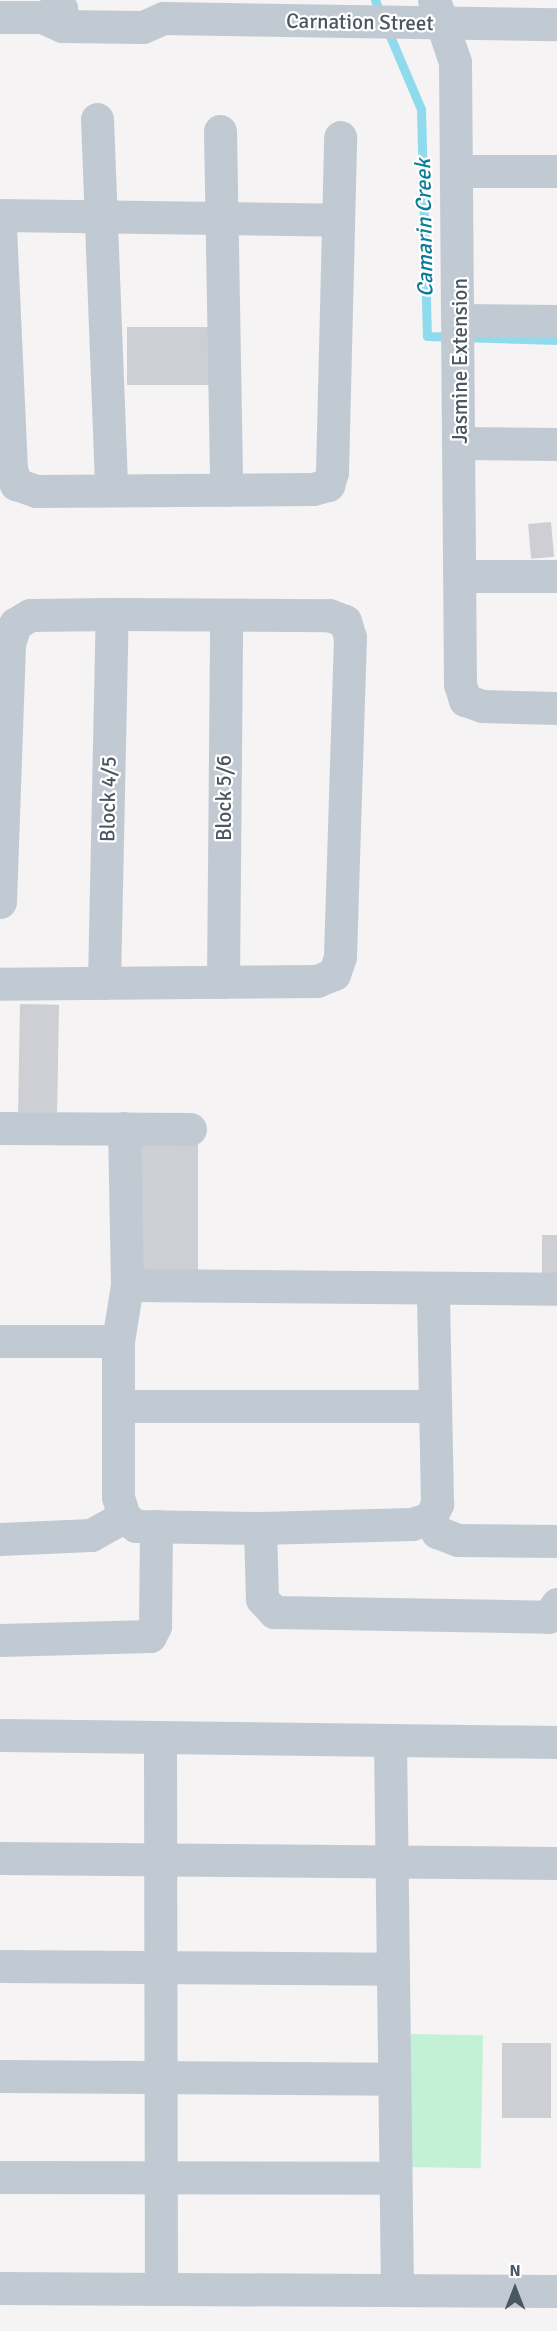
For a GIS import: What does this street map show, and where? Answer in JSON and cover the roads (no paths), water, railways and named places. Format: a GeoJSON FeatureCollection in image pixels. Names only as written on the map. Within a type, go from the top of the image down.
{"type":"FeatureCollection","features":[{"type":"Feature","properties":{"kind":"street","name":"Carnation Street"},"geometry":{"type":"LineString","coordinates":[[0,17],[42,17],[62,26],[143,27],[163,18],[387,22],[439,12],[557,24]]}},
{"type":"Feature","properties":{"kind":"street","name":"Jasmine Extension"},"geometry":{"type":"LineString","coordinates":[[439,12],[455,62],[461,333],[460,684],[465,700],[482,706],[557,708]]}},
{"type":"Feature","properties":{"kind":"street"},"geometry":{"type":"LineString","coordinates":[[97,119],[111,490]]}},
{"type":"Feature","properties":{"kind":"street"},"geometry":{"type":"LineString","coordinates":[[220,131],[226,490]]}},
{"type":"Feature","properties":{"kind":"street"},"geometry":{"type":"LineString","coordinates":[[0,227],[11,469],[16,484],[36,491],[226,490],[328,485],[340,137]]}},
{"type":"Feature","properties":{"kind":"street"},"geometry":{"type":"LineString","coordinates":[[457,171],[557,171]]}},
{"type":"Feature","properties":{"kind":"street"},"geometry":{"type":"LineString","coordinates":[[0,216],[338,220]]}},
{"type":"Feature","properties":{"kind":"street"},"geometry":{"type":"LineString","coordinates":[[461,333],[557,321]]}},
{"type":"Feature","properties":{"kind":"street"},"geometry":{"type":"LineString","coordinates":[[461,443],[557,444]]}},
{"type":"Feature","properties":{"kind":"street"},"geometry":{"type":"LineString","coordinates":[[461,576],[557,576]]}},
{"type":"Feature","properties":{"kind":"street"},"geometry":{"type":"LineString","coordinates":[[0,902],[9,644],[15,624],[30,615],[112,614],[329,615],[345,621],[350,637],[340,957],[334,974],[318,981],[0,984]]}},
{"type":"Feature","properties":{"kind":"street","name":"Block 4/5"},"geometry":{"type":"LineString","coordinates":[[104,983],[112,614]]}},
{"type":"Feature","properties":{"kind":"street","name":"Block 5/6"},"geometry":{"type":"LineString","coordinates":[[223,982],[226,615]]}},
{"type":"Feature","properties":{"kind":"street"},"geometry":{"type":"LineString","coordinates":[[0,1128],[190,1129]]}},
{"type":"Feature","properties":{"kind":"street"},"geometry":{"type":"LineString","coordinates":[[124,1128],[127,1285],[118,1341],[118,1497],[124,1517],[136,1526],[260,1528],[412,1524],[430,1518],[437,1504],[433,1288]]}},
{"type":"Feature","properties":{"kind":"street"},"geometry":{"type":"LineString","coordinates":[[127,1285],[557,1289]]}},
{"type":"Feature","properties":{"kind":"street"},"geometry":{"type":"LineString","coordinates":[[0,1341],[118,1341]]}},
{"type":"Feature","properties":{"kind":"street"},"geometry":{"type":"LineString","coordinates":[[119,1406],[434,1406]]}},
{"type":"Feature","properties":{"kind":"street"},"geometry":{"type":"LineString","coordinates":[[0,1539],[91,1535],[124,1517]]}},
{"type":"Feature","properties":{"kind":"street"},"geometry":{"type":"LineString","coordinates":[[430,1518],[437,1532],[458,1540],[557,1540]]}},
{"type":"Feature","properties":{"kind":"street"},"geometry":{"type":"LineString","coordinates":[[0,1640],[150,1636],[155,1626],[156,1526]]}},
{"type":"Feature","properties":{"kind":"street"},"geometry":{"type":"LineString","coordinates":[[260,1528],[262,1599],[274,1612],[548,1617],[557,1604]]}},
{"type":"Feature","properties":{"kind":"street"},"geometry":{"type":"LineString","coordinates":[[2,1735],[557,1742]]}},
{"type":"Feature","properties":{"kind":"street"},"geometry":{"type":"LineString","coordinates":[[160,1737],[161,2289]]}},
{"type":"Feature","properties":{"kind":"street"},"geometry":{"type":"LineString","coordinates":[[390,1740],[397,2290]]}},
{"type":"Feature","properties":{"kind":"street"},"geometry":{"type":"LineString","coordinates":[[0,1858],[557,1863]]}},
{"type":"Feature","properties":{"kind":"street"},"geometry":{"type":"LineString","coordinates":[[0,1966],[393,1969]]}},
{"type":"Feature","properties":{"kind":"street"},"geometry":{"type":"LineString","coordinates":[[0,2076],[394,2079]]}},
{"type":"Feature","properties":{"kind":"street"},"geometry":{"type":"LineString","coordinates":[[0,2177],[395,2178]]}},
{"type":"Feature","properties":{"kind":"street"},"geometry":{"type":"LineString","coordinates":[[0,2288],[557,2291]]}},
{"type":"Feature","properties":{"kind":"waterway","name":"Camarin Creek"},"geometry":{"type":"LineString","coordinates":[[375,0],[381,16]]}},
{"type":"Feature","properties":{"kind":"waterway","name":"Camarin Creek"},"geometry":{"type":"LineString","coordinates":[[387,29],[421,109],[427,336],[557,340]]}}]}
